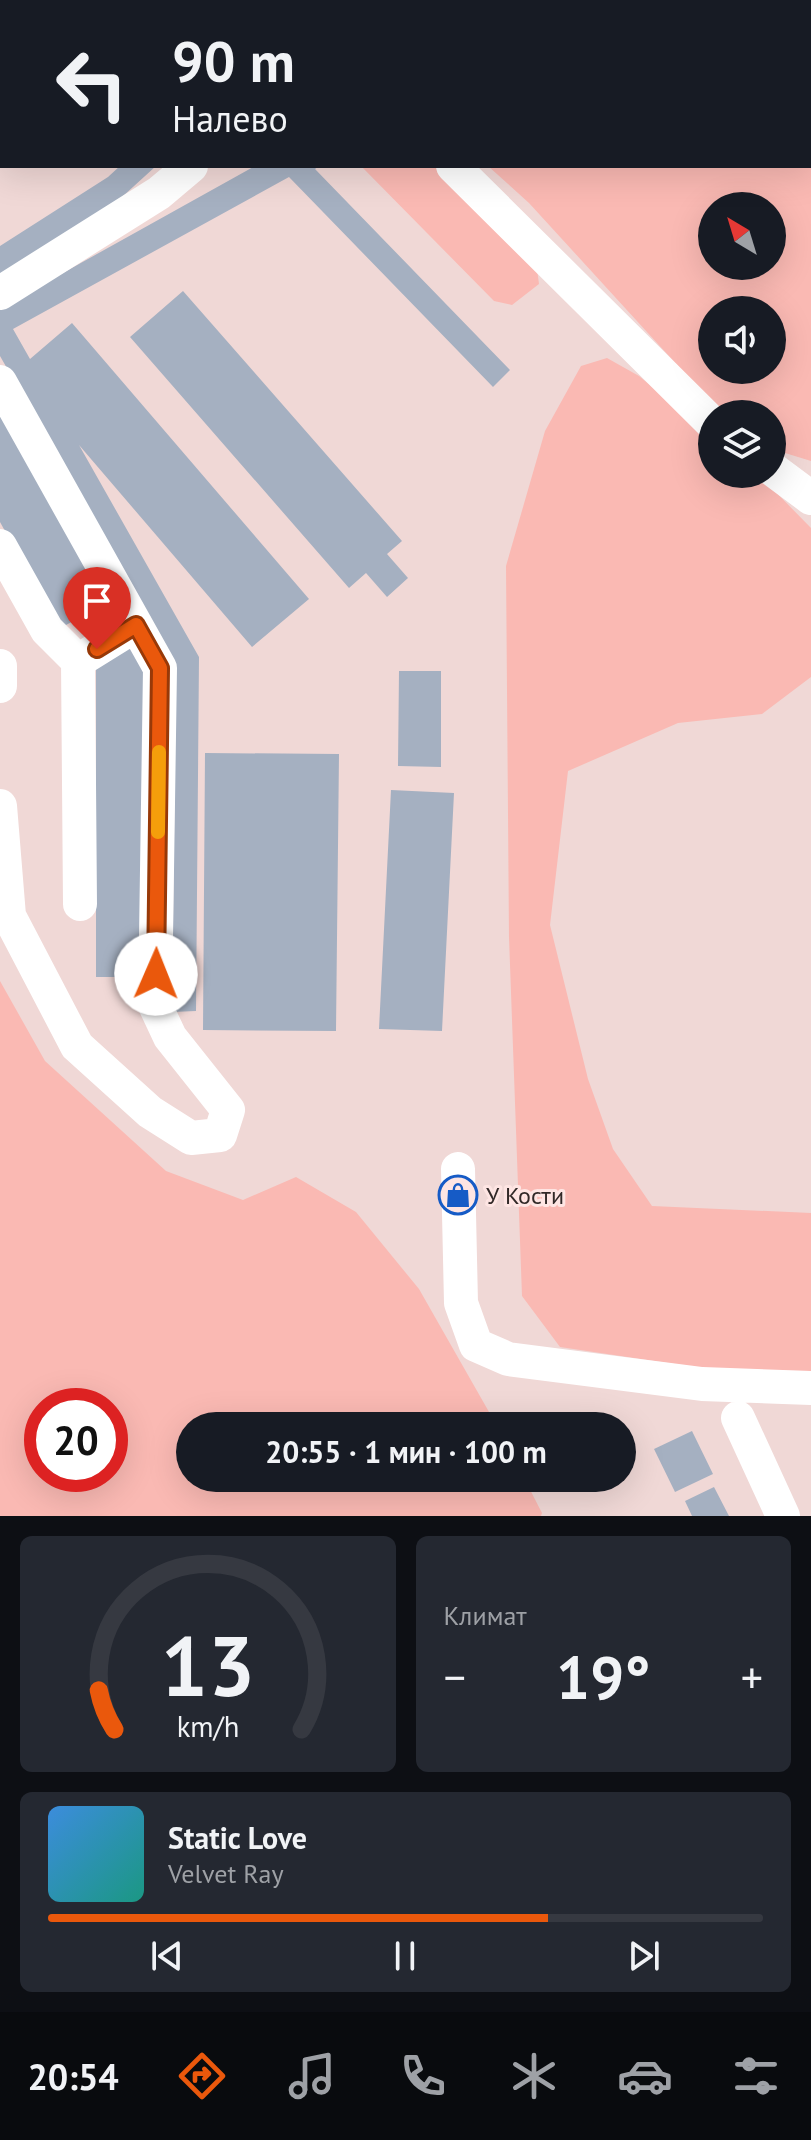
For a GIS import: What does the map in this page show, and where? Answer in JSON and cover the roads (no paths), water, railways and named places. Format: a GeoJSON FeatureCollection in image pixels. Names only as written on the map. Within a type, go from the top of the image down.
{"type":"FeatureCollection","features":[{"type":"Feature","properties":{"kind":"lane"},"geometry":{"type":"LineString","coordinates":[[0,293],[159,193],[189,168]]}},
{"type":"Feature","properties":{"kind":"lane"},"geometry":{"type":"LineString","coordinates":[[455,168],[698,409]]}},
{"type":"Feature","properties":{"kind":"lane"},"geometry":{"type":"LineString","coordinates":[[0,382],[160,668],[155,1005],[170,1037],[228,1110],[220,1135],[191,1138],[150,1112],[77,1046],[9,916],[0,806]]}},
{"type":"Feature","properties":{"kind":"lane"},"geometry":{"type":"LineString","coordinates":[[786,479],[811,498]]}},
{"type":"Feature","properties":{"kind":"lane"},"geometry":{"type":"LineString","coordinates":[[0,546],[47,630],[78,661],[80,904]]}},
{"type":"Feature","properties":{"kind":"lane"},"geometry":{"type":"LineString","coordinates":[[78,661],[136,625]]}},
{"type":"Feature","properties":{"kind":"lane"},"geometry":{"type":"LineString","coordinates":[[0,666],[0,686]]}},
{"type":"Feature","properties":{"kind":"lane"},"geometry":{"type":"LineString","coordinates":[[458,1169],[461,1303],[476,1345],[508,1359],[702,1384],[811,1388]]}},
{"type":"Feature","properties":{"kind":"lane"},"geometry":{"type":"LineString","coordinates":[[738,1418],[783,1516]]}},
{"type":"Feature","properties":{"kind":"place","name":"У Кости"},"geometry":{"type":"Point","coordinates":[458,1195]}}]}
